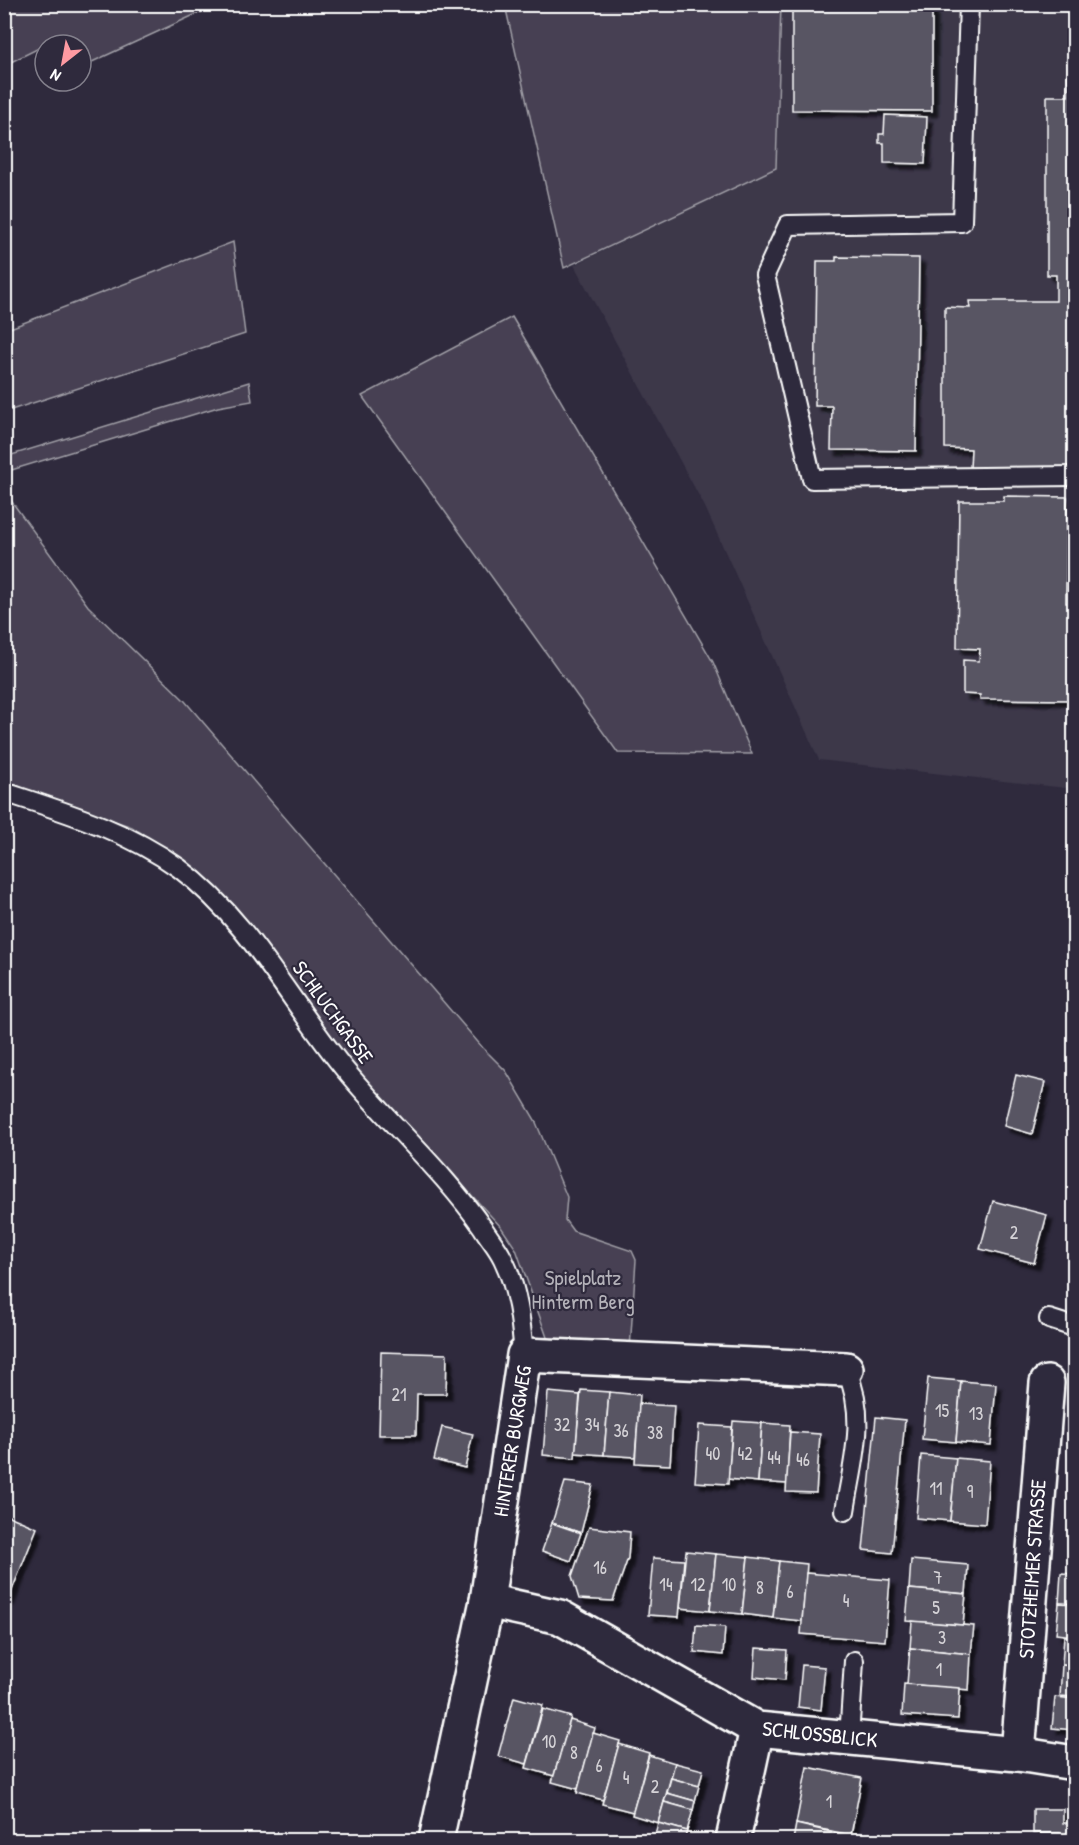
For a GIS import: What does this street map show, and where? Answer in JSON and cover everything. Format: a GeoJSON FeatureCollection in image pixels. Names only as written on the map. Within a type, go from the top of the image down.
{"type":"FeatureCollection","features":[{"type":"Feature","properties":{"kind":"street","name":"HINTERER BURGWEG"},"geometry":{"type":"LineString","coordinates":[[436,1840],[487,1601],[524,1355],[846,1369]]}},
{"type":"Feature","properties":{"kind":"street","name":"STOTZHEIMER STRASSE"},"geometry":{"type":"LineString","coordinates":[[1018,1754],[1047,1383]]}},
{"type":"Feature","properties":{"kind":"street","name":"SCHLOSSBLICK"},"geometry":{"type":"LineString","coordinates":[[487,1601],[560,1617],[757,1728],[1018,1754],[1074,1763]]}},
{"type":"Feature","properties":{"kind":"street"},"geometry":{"type":"LineString","coordinates":[[733,1840],[757,1728]]}},
{"type":"Feature","properties":{"kind":"lane"},"geometry":{"type":"LineString","coordinates":[[969,4],[962,222],[788,225],[765,275],[784,366],[812,479],[1074,476]]}},
{"type":"Feature","properties":{"kind":"lane","name":"SCHLUCHGASSE"},"geometry":{"type":"LineString","coordinates":[[4,792],[79,816],[132,838],[179,869],[225,909],[265,957],[345,1070],[465,1203],[503,1257],[520,1306],[524,1355]]}},
{"type":"Feature","properties":{"kind":"lane"},"geometry":{"type":"LineString","coordinates":[[1049,1319],[1074,1327]]}},
{"type":"Feature","properties":{"kind":"lane"},"geometry":{"type":"LineString","coordinates":[[845,1511],[859,1425],[856,1393],[846,1369]]}},
{"type":"Feature","properties":{"kind":"lane"},"geometry":{"type":"LineString","coordinates":[[849,1737],[854,1661]]}},
{"type":"Feature","properties":{"kind":"shaded area"},"geometry":{"type":"Polygon","coordinates":[[[781,5],[1074,5],[1074,789],[819,760],[705,507],[574,265],[776,168],[781,5]]]}},
{"type":"Feature","properties":{"kind":"green space"},"geometry":{"type":"Polygon","coordinates":[[[5,4],[216,4],[93,61],[93,33],[33,33],[33,51],[5,65],[5,4]]]}},
{"type":"Feature","properties":{"kind":"green space"},"geometry":{"type":"Polygon","coordinates":[[[505,5],[781,5],[776,168],[564,268],[505,5]]]}},
{"type":"Feature","properties":{"kind":"green space"},"geometry":{"type":"Polygon","coordinates":[[[233,242],[245,334],[5,412],[5,330],[233,242]]]}},
{"type":"Feature","properties":{"kind":"green space"},"geometry":{"type":"Polygon","coordinates":[[[512,317],[713,662],[752,754],[618,753],[362,396],[512,317]]]}},
{"type":"Feature","properties":{"kind":"green space"},"geometry":{"type":"Polygon","coordinates":[[[249,382],[252,401],[218,407],[5,472],[5,457],[249,382]]]}},
{"type":"Feature","properties":{"kind":"green space","name":"Spielplatz Hinterm Berg"},"geometry":{"type":"Polygon","coordinates":[[[4,491],[88,606],[184,700],[483,1048],[506,1071],[535,1120],[567,1197],[565,1220],[573,1231],[632,1251],[636,1260],[630,1349],[550,1346],[516,1249],[501,1227],[345,1058],[259,936],[219,892],[177,856],[132,827],[5,783],[4,491]]]}},
{"type":"Feature","properties":{"kind":"building"},"geometry":{"type":"Polygon","coordinates":[[[792,4],[932,4],[932,111],[792,110],[792,4]]]}},
{"type":"Feature","properties":{"kind":"building"},"geometry":{"type":"Polygon","coordinates":[[[1068,4],[1074,4],[1074,468],[970,468],[971,449],[945,448],[945,307],[970,308],[969,301],[1056,301],[1056,275],[1047,275],[1047,96],[1068,96],[1068,4]]]}},
{"type":"Feature","properties":{"kind":"building"},"geometry":{"type":"Polygon","coordinates":[[[885,115],[927,117],[925,164],[884,163],[884,143],[879,143],[879,134],[884,134],[885,115]]]}},
{"type":"Feature","properties":{"kind":"building"},"geometry":{"type":"Polygon","coordinates":[[[836,257],[919,258],[916,451],[831,450],[832,406],[815,406],[817,261],[836,261],[836,257]]]}},
{"type":"Feature","properties":{"kind":"building"},"geometry":{"type":"Polygon","coordinates":[[[1004,496],[1067,497],[1066,603],[1073,603],[1074,496],[1074,700],[980,699],[980,695],[963,694],[963,660],[979,661],[980,649],[957,648],[959,501],[1004,501],[1004,496]]]}},
{"type":"Feature","properties":{"kind":"building"},"geometry":{"type":"Polygon","coordinates":[[[1016,1075],[1045,1082],[1032,1134],[1004,1126],[1016,1075]]]}},
{"type":"Feature","properties":{"kind":"building"},"geometry":{"type":"Polygon","coordinates":[[[993,1201],[1047,1215],[1034,1263],[980,1249],[993,1201]]]}},
{"type":"Feature","properties":{"kind":"building"},"geometry":{"type":"Polygon","coordinates":[[[381,1352],[447,1354],[446,1394],[417,1394],[416,1435],[379,1435],[381,1352]]]}},
{"type":"Feature","properties":{"kind":"building"},"geometry":{"type":"Polygon","coordinates":[[[928,1378],[961,1381],[956,1442],[922,1439],[928,1378]]]}},
{"type":"Feature","properties":{"kind":"building"},"geometry":{"type":"Polygon","coordinates":[[[961,1381],[996,1384],[991,1445],[956,1442],[961,1381]]]}},
{"type":"Feature","properties":{"kind":"building"},"geometry":{"type":"Polygon","coordinates":[[[581,1390],[609,1392],[604,1455],[575,1453],[581,1390]]]}},
{"type":"Feature","properties":{"kind":"building"},"geometry":{"type":"Polygon","coordinates":[[[548,1392],[580,1395],[575,1458],[543,1455],[548,1392]]]}},
{"type":"Feature","properties":{"kind":"building"},"geometry":{"type":"Polygon","coordinates":[[[609,1392],[640,1395],[635,1457],[604,1455],[609,1392]]]}},
{"type":"Feature","properties":{"kind":"building"},"geometry":{"type":"Polygon","coordinates":[[[639,1404],[674,1406],[670,1465],[635,1463],[639,1404]]]}},
{"type":"Feature","properties":{"kind":"building"},"geometry":{"type":"Polygon","coordinates":[[[876,1417],[905,1420],[892,1553],[863,1550],[876,1417]]]}},
{"type":"Feature","properties":{"kind":"building"},"geometry":{"type":"Polygon","coordinates":[[[733,1421],[762,1423],[758,1482],[728,1479],[733,1421]]]}},
{"type":"Feature","properties":{"kind":"building"},"geometry":{"type":"Polygon","coordinates":[[[762,1423],[790,1425],[787,1484],[758,1482],[762,1423]]]}},
{"type":"Feature","properties":{"kind":"building"},"geometry":{"type":"Polygon","coordinates":[[[699,1425],[732,1427],[728,1484],[695,1482],[699,1425]]]}},
{"type":"Feature","properties":{"kind":"building"},"geometry":{"type":"Polygon","coordinates":[[[442,1427],[473,1434],[465,1468],[434,1460],[442,1427]]]}},
{"type":"Feature","properties":{"kind":"building"},"geometry":{"type":"Polygon","coordinates":[[[790,1432],[820,1434],[816,1493],[786,1492],[790,1432]]]}},
{"type":"Feature","properties":{"kind":"building"},"geometry":{"type":"Polygon","coordinates":[[[921,1455],[956,1458],[950,1521],[916,1518],[921,1455]]]}},
{"type":"Feature","properties":{"kind":"building"},"geometry":{"type":"Polygon","coordinates":[[[956,1458],[990,1461],[985,1524],[950,1521],[956,1458]]]}},
{"type":"Feature","properties":{"kind":"building"},"geometry":{"type":"Polygon","coordinates":[[[565,1482],[593,1485],[581,1533],[552,1523],[565,1482]]]}},
{"type":"Feature","properties":{"kind":"building"},"geometry":{"type":"Polygon","coordinates":[[[4,1514],[37,1528],[8,1600],[4,1598],[4,1514]]]}},
{"type":"Feature","properties":{"kind":"building"},"geometry":{"type":"Polygon","coordinates":[[[552,1523],[581,1533],[571,1561],[542,1551],[552,1523]]]}},
{"type":"Feature","properties":{"kind":"building"},"geometry":{"type":"Polygon","coordinates":[[[589,1527],[630,1532],[628,1558],[613,1601],[579,1599],[572,1576],[589,1527]]]}},
{"type":"Feature","properties":{"kind":"building"},"geometry":{"type":"Polygon","coordinates":[[[686,1551],[716,1554],[710,1611],[680,1608],[686,1551]]]}},
{"type":"Feature","properties":{"kind":"building"},"geometry":{"type":"Polygon","coordinates":[[[716,1554],[748,1557],[742,1614],[710,1611],[716,1554]]]}},
{"type":"Feature","properties":{"kind":"building"},"geometry":{"type":"Polygon","coordinates":[[[748,1557],[779,1561],[773,1618],[742,1614],[748,1557]]]}},
{"type":"Feature","properties":{"kind":"building"},"geometry":{"type":"Polygon","coordinates":[[[653,1558],[684,1560],[679,1617],[648,1615],[653,1558]]]}},
{"type":"Feature","properties":{"kind":"building"},"geometry":{"type":"Polygon","coordinates":[[[911,1560],[968,1565],[966,1594],[909,1589],[911,1560]]]}},
{"type":"Feature","properties":{"kind":"building"},"geometry":{"type":"Polygon","coordinates":[[[779,1561],[807,1564],[802,1621],[773,1618],[779,1561]]]}},
{"type":"Feature","properties":{"kind":"building"},"geometry":{"type":"Polygon","coordinates":[[[806,1573],[890,1580],[885,1641],[801,1634],[806,1573]]]}},
{"type":"Feature","properties":{"kind":"building"},"geometry":{"type":"Polygon","coordinates":[[[1061,1573],[1074,1574],[1074,1604],[1059,1603],[1061,1573]]]}},
{"type":"Feature","properties":{"kind":"building"},"geometry":{"type":"Polygon","coordinates":[[[909,1589],[966,1594],[963,1625],[906,1621],[909,1589]]]}},
{"type":"Feature","properties":{"kind":"building"},"geometry":{"type":"Polygon","coordinates":[[[1059,1603],[1074,1604],[1074,1636],[1056,1634],[1059,1603]]]}},
{"type":"Feature","properties":{"kind":"building"},"geometry":{"type":"Polygon","coordinates":[[[912,1621],[974,1626],[971,1654],[910,1648],[912,1621]]]}},
{"type":"Feature","properties":{"kind":"building"},"geometry":{"type":"Polygon","coordinates":[[[696,1625],[725,1627],[723,1655],[694,1652],[696,1625]]]}},
{"type":"Feature","properties":{"kind":"building"},"geometry":{"type":"Polygon","coordinates":[[[1064,1636],[1074,1636],[1074,1666],[1062,1665],[1064,1636]]]}},
{"type":"Feature","properties":{"kind":"building"},"geometry":{"type":"Polygon","coordinates":[[[756,1648],[787,1650],[785,1680],[754,1677],[756,1648]]]}},
{"type":"Feature","properties":{"kind":"building"},"geometry":{"type":"Polygon","coordinates":[[[910,1648],[971,1654],[969,1690],[907,1684],[910,1648]]]}},
{"type":"Feature","properties":{"kind":"building"},"geometry":{"type":"Polygon","coordinates":[[[802,1665],[825,1667],[821,1710],[798,1707],[802,1665]]]}},
{"type":"Feature","properties":{"kind":"building"},"geometry":{"type":"Polygon","coordinates":[[[1062,1665],[1074,1666],[1074,1697],[1060,1696],[1062,1665]]]}},
{"type":"Feature","properties":{"kind":"building"},"geometry":{"type":"Polygon","coordinates":[[[904,1684],[960,1688],[958,1719],[902,1715],[904,1684]]]}},
{"type":"Feature","properties":{"kind":"building"},"geometry":{"type":"Polygon","coordinates":[[[514,1697],[543,1705],[527,1764],[498,1756],[514,1697]]]}},
{"type":"Feature","properties":{"kind":"building"},"geometry":{"type":"Polygon","coordinates":[[[1055,1697],[1074,1699],[1074,1730],[1052,1728],[1055,1697]]]}},
{"type":"Feature","properties":{"kind":"building"},"geometry":{"type":"Polygon","coordinates":[[[543,1709],[571,1717],[554,1776],[526,1768],[543,1709]]]}},
{"type":"Feature","properties":{"kind":"building"},"geometry":{"type":"Polygon","coordinates":[[[570,1720],[595,1728],[578,1789],[552,1782],[570,1720]]]}},
{"type":"Feature","properties":{"kind":"building"},"geometry":{"type":"Polygon","coordinates":[[[593,1733],[620,1741],[603,1800],[577,1793],[593,1733]]]}},
{"type":"Feature","properties":{"kind":"building"},"geometry":{"type":"Polygon","coordinates":[[[619,1744],[649,1753],[633,1812],[602,1804],[619,1744]]]}},
{"type":"Feature","properties":{"kind":"building"},"geometry":{"type":"Polygon","coordinates":[[[649,1755],[675,1763],[658,1823],[632,1815],[649,1755]]]}},
{"type":"Feature","properties":{"kind":"building"},"geometry":{"type":"Polygon","coordinates":[[[675,1763],[703,1770],[699,1786],[671,1778],[675,1763]]]}},
{"type":"Feature","properties":{"kind":"building"},"geometry":{"type":"Polygon","coordinates":[[[807,1767],[862,1778],[851,1835],[796,1824],[807,1767]]]}},
{"type":"Feature","properties":{"kind":"building"},"geometry":{"type":"Polygon","coordinates":[[[671,1778],[699,1786],[695,1801],[667,1793],[671,1778]]]}},
{"type":"Feature","properties":{"kind":"building"},"geometry":{"type":"Polygon","coordinates":[[[667,1793],[695,1801],[693,1810],[664,1802],[667,1793]]]}},
{"type":"Feature","properties":{"kind":"building"},"geometry":{"type":"Polygon","coordinates":[[[664,1802],[693,1810],[687,1831],[658,1823],[664,1802]]]}},
{"type":"Feature","properties":{"kind":"building"},"geometry":{"type":"Polygon","coordinates":[[[1033,1809],[1063,1809],[1063,1823],[1074,1823],[1074,1840],[1060,1840],[1060,1833],[1033,1833],[1033,1809]]]}},
{"type":"Feature","properties":{"kind":"building"},"geometry":{"type":"Polygon","coordinates":[[[658,1823],[687,1831],[684,1840],[655,1835],[658,1823]]]}},
{"type":"Feature","properties":{"kind":"building"},"geometry":{"type":"Polygon","coordinates":[[[796,1824],[865,1840],[793,1840],[796,1824]]]}}]}
